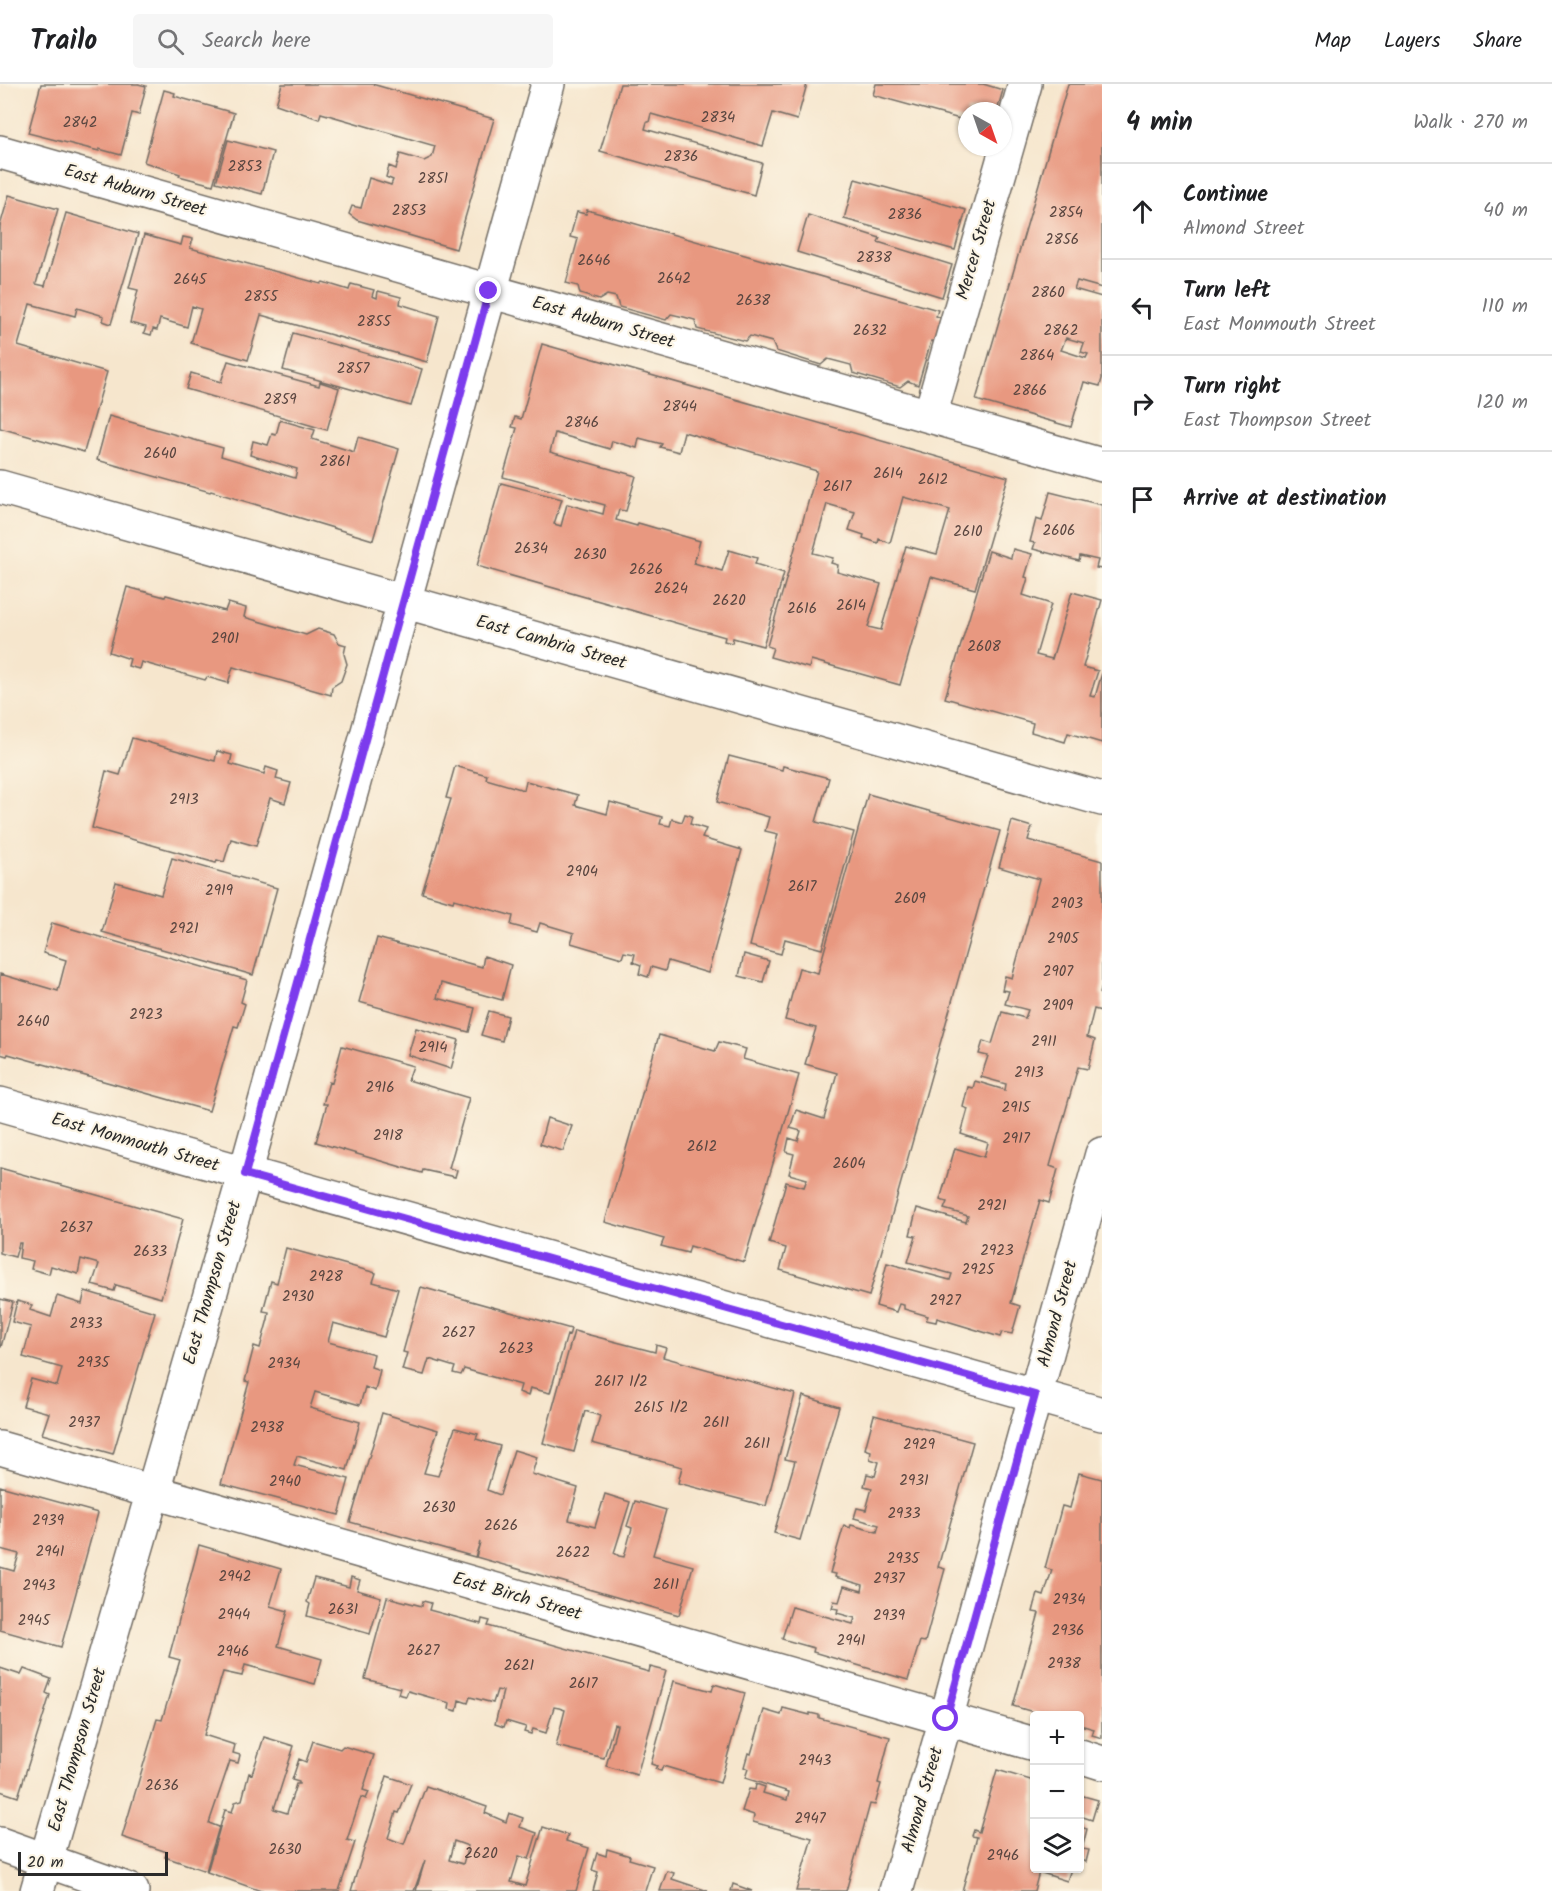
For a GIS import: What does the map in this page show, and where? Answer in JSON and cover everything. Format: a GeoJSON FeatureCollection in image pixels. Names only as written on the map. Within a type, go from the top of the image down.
{"type":"FeatureCollection","features":[{"type":"Feature","properties":{"kind":"street","name":"East Thompson Street"},"geometry":{"type":"LineString","coordinates":[[42,1876],[151,1492],[245,1174],[548,84]]}},
{"type":"Feature","properties":{"kind":"street","name":"Mercer Street"},"geometry":{"type":"LineString","coordinates":[[930,416],[1025,84]]}},
{"type":"Feature","properties":{"kind":"street","name":"East Auburn Street"},"geometry":{"type":"LineString","coordinates":[[0,152],[1102,465]]}},
{"type":"Feature","properties":{"kind":"street","name":"East Cambria Street"},"geometry":{"type":"LineString","coordinates":[[0,487],[1102,799]]}},
{"type":"Feature","properties":{"kind":"street","name":"East Monmouth Street"},"geometry":{"type":"LineString","coordinates":[[0,1104],[1102,1414]]}},
{"type":"Feature","properties":{"kind":"street","name":"Almond Street"},"geometry":{"type":"LineString","coordinates":[[896,1891],[946,1719],[1102,1154]]}},
{"type":"Feature","properties":{"kind":"street","name":"East Birch Street"},"geometry":{"type":"LineString","coordinates":[[0,1448],[1030,1743]]}},
{"type":"Feature","properties":{"kind":"street"},"geometry":{"type":"LineString","coordinates":[[1084,1757],[1102,1763]]}},
{"type":"Feature","properties":{"kind":"street"},"geometry":{"type":"LineString","coordinates":[[0,1844],[42,1876],[132,1891]]}},
{"type":"Feature","properties":{"kind":"building"},"geometry":{"type":"Polygon","coordinates":[[[41,84],[138,84],[146,86],[139,115],[132,113],[121,155],[28,133],[41,84]]]}},
{"type":"Feature","properties":{"kind":"building"},"geometry":{"type":"Polygon","coordinates":[[[282,84],[372,84],[494,119],[456,249],[357,220],[349,214],[352,206],[361,208],[369,178],[391,185],[393,180],[386,177],[389,166],[396,169],[400,154],[424,161],[432,157],[435,146],[321,113],[319,119],[276,104],[282,84]]]}},
{"type":"Feature","properties":{"kind":"building"},"geometry":{"type":"Polygon","coordinates":[[[620,84],[807,84],[797,120],[773,113],[763,146],[651,114],[647,122],[645,129],[762,163],[754,195],[600,151],[620,84]]]}},
{"type":"Feature","properties":{"kind":"building"},"geometry":{"type":"Polygon","coordinates":[[[876,84],[983,84],[1003,90],[1000,102],[958,102],[958,119],[873,95],[876,84]]]}},
{"type":"Feature","properties":{"kind":"building"},"geometry":{"type":"Polygon","coordinates":[[[1068,84],[1102,84],[1102,288],[1077,281],[1074,289],[1102,297],[1102,379],[1100,386],[1084,382],[1071,427],[976,400],[1068,84]],[[1066,338],[1061,350],[1086,358],[1088,354],[1081,352],[1084,343],[1066,338]]]}},
{"type":"Feature","properties":{"kind":"building"},"geometry":{"type":"Polygon","coordinates":[[[164,90],[175,93],[174,96],[234,113],[213,185],[179,176],[180,174],[144,162],[164,90]]]}},
{"type":"Feature","properties":{"kind":"building"},"geometry":{"type":"Polygon","coordinates":[[[228,140],[273,152],[262,194],[216,182],[228,140]]]}},
{"type":"Feature","properties":{"kind":"building"},"geometry":{"type":"Polygon","coordinates":[[[855,179],[966,210],[955,250],[844,219],[855,179]]]}},
{"type":"Feature","properties":{"kind":"building"},"geometry":{"type":"Polygon","coordinates":[[[9,195],[58,209],[36,284],[45,286],[66,213],[138,234],[111,324],[103,321],[104,316],[77,308],[75,316],[30,304],[18,346],[107,372],[84,452],[0,428],[0,226],[9,195]]]}},
{"type":"Feature","properties":{"kind":"building"},"geometry":{"type":"Polygon","coordinates":[[[587,210],[938,310],[936,316],[945,319],[938,343],[931,341],[918,385],[908,381],[900,387],[853,373],[851,365],[828,359],[821,365],[776,351],[772,342],[750,336],[745,341],[697,329],[695,320],[684,317],[671,314],[666,320],[619,307],[616,297],[607,295],[599,300],[580,294],[578,286],[566,283],[578,239],[570,237],[577,212],[586,214],[587,210]]]}},
{"type":"Feature","properties":{"kind":"building"},"geometry":{"type":"Polygon","coordinates":[[[808,215],[880,238],[878,242],[952,265],[942,297],[797,252],[808,215]]]}},
{"type":"Feature","properties":{"kind":"building"},"geometry":{"type":"Polygon","coordinates":[[[144,235],[181,245],[183,237],[193,239],[190,248],[321,284],[323,282],[349,290],[351,284],[374,290],[372,296],[377,298],[378,291],[401,297],[400,304],[439,316],[427,362],[261,315],[248,360],[191,343],[201,309],[192,306],[187,327],[160,319],[157,330],[153,329],[151,335],[144,333],[146,327],[130,323],[138,290],[129,288],[144,235]]]}},
{"type":"Feature","properties":{"kind":"building"},"geometry":{"type":"Polygon","coordinates":[[[293,333],[422,369],[411,406],[283,370],[293,333]]]}},
{"type":"Feature","properties":{"kind":"building"},"geometry":{"type":"Polygon","coordinates":[[[542,344],[1008,477],[975,589],[931,577],[900,685],[811,660],[809,668],[770,657],[773,648],[767,646],[817,471],[684,432],[679,452],[660,447],[662,444],[639,438],[637,448],[612,441],[610,449],[555,433],[550,452],[636,476],[626,511],[619,510],[616,520],[637,526],[638,523],[700,541],[694,563],[722,571],[729,550],[757,558],[755,564],[784,573],[763,646],[733,638],[732,643],[724,641],[725,637],[477,566],[501,483],[562,499],[554,524],[561,526],[567,504],[603,514],[605,505],[503,477],[517,428],[512,427],[515,417],[521,419],[542,344]],[[903,497],[890,543],[879,539],[878,543],[849,530],[855,512],[827,504],[813,553],[833,558],[831,563],[838,565],[837,572],[881,584],[868,627],[881,630],[906,546],[937,554],[950,510],[903,497]]]}},
{"type":"Feature","properties":{"kind":"building"},"geometry":{"type":"Polygon","coordinates":[[[228,361],[319,386],[320,382],[339,388],[327,430],[186,389],[191,373],[221,382],[228,361]]]}},
{"type":"Feature","properties":{"kind":"building"},"geometry":{"type":"Polygon","coordinates":[[[109,416],[223,448],[221,456],[295,478],[297,469],[250,455],[253,441],[268,445],[272,434],[276,435],[280,420],[315,430],[312,439],[354,452],[358,437],[399,449],[373,540],[211,491],[97,460],[109,416]]]}},
{"type":"Feature","properties":{"kind":"building"},"geometry":{"type":"Polygon","coordinates":[[[1050,492],[1102,505],[1102,569],[1096,568],[1098,560],[1080,556],[1079,561],[1033,549],[1035,543],[1030,542],[1036,519],[1042,521],[1050,492]]]}},
{"type":"Feature","properties":{"kind":"building"},"geometry":{"type":"Polygon","coordinates":[[[1013,549],[1032,554],[1025,577],[1028,578],[1023,595],[1051,604],[1036,655],[1052,659],[1072,592],[1102,600],[1083,667],[1098,671],[1090,696],[1095,697],[1102,673],[1102,743],[1068,733],[1065,742],[1031,732],[1033,723],[945,698],[989,551],[1011,558],[1013,549]]]}},
{"type":"Feature","properties":{"kind":"building"},"geometry":{"type":"Polygon","coordinates":[[[127,587],[225,611],[228,603],[246,608],[244,617],[306,635],[318,629],[334,634],[339,643],[346,645],[344,654],[347,664],[341,681],[332,687],[331,695],[233,667],[228,683],[207,677],[205,680],[141,662],[139,669],[128,666],[130,659],[109,652],[127,587]]]}},
{"type":"Feature","properties":{"kind":"building"},"geometry":{"type":"Polygon","coordinates":[[[132,738],[215,761],[217,751],[232,755],[230,764],[264,774],[266,767],[278,771],[276,779],[291,783],[285,803],[270,798],[256,846],[231,839],[224,862],[217,860],[216,863],[92,828],[106,771],[120,775],[132,738]]]}},
{"type":"Feature","properties":{"kind":"building"},"geometry":{"type":"Polygon","coordinates":[[[729,756],[782,770],[783,766],[829,778],[816,822],[854,832],[822,949],[785,939],[781,954],[750,946],[778,834],[765,831],[769,817],[717,802],[729,756]]]}},
{"type":"Feature","properties":{"kind":"building"},"geometry":{"type":"Polygon","coordinates":[[[455,766],[487,775],[486,779],[524,790],[526,781],[578,795],[575,805],[607,814],[610,802],[662,817],[660,824],[670,826],[672,819],[682,822],[685,814],[692,816],[690,824],[706,829],[702,838],[742,850],[708,973],[668,961],[665,971],[651,967],[648,977],[639,974],[641,965],[633,962],[635,954],[624,952],[622,958],[571,943],[574,933],[540,923],[537,932],[511,925],[513,916],[454,899],[453,902],[422,893],[451,799],[446,798],[455,766]]]}},
{"type":"Feature","properties":{"kind":"building"},"geometry":{"type":"Polygon","coordinates":[[[868,794],[1000,831],[869,1296],[780,1270],[786,1248],[769,1243],[786,1182],[804,1187],[807,1179],[789,1174],[794,1154],[786,1152],[789,1138],[798,1141],[801,1131],[790,1128],[796,1110],[824,1119],[837,1073],[805,1064],[816,1028],[785,1020],[799,968],[818,973],[868,794]]]}},
{"type":"Feature","properties":{"kind":"building"},"geometry":{"type":"Polygon","coordinates":[[[1012,821],[1032,827],[1028,840],[1102,861],[1102,985],[1100,994],[1102,995],[1102,1009],[1101,1011],[1094,1009],[1087,1037],[1095,1040],[1088,1069],[1078,1067],[1050,1166],[1058,1169],[1049,1203],[1040,1200],[1021,1266],[1011,1303],[1020,1306],[1012,1334],[1002,1332],[1000,1337],[937,1318],[936,1322],[926,1320],[928,1316],[904,1309],[904,1305],[899,1304],[896,1312],[876,1306],[887,1263],[950,1280],[952,1274],[908,1262],[916,1236],[910,1235],[917,1208],[966,1222],[968,1216],[944,1209],[947,1202],[940,1200],[955,1148],[984,1157],[988,1143],[961,1134],[968,1109],[963,1107],[968,1087],[973,1088],[975,1081],[1005,1090],[1006,1084],[981,1077],[988,1056],[979,1054],[983,1041],[992,1044],[1002,1012],[1025,1018],[1028,1010],[1005,1004],[1009,991],[1002,990],[1005,976],[1012,978],[1039,879],[999,867],[1012,821]]]}},
{"type":"Feature","properties":{"kind":"building"},"geometry":{"type":"Polygon","coordinates":[[[172,858],[277,888],[253,975],[102,932],[116,882],[161,895],[172,858]]]}},
{"type":"Feature","properties":{"kind":"building"},"geometry":{"type":"Polygon","coordinates":[[[52,923],[247,980],[241,1002],[245,1004],[238,1027],[234,1026],[209,1111],[8,1054],[7,1056],[0,1054],[0,974],[58,991],[66,960],[43,953],[52,923]]]}},
{"type":"Feature","properties":{"kind":"building"},"geometry":{"type":"Polygon","coordinates":[[[377,938],[482,967],[484,956],[511,965],[502,1000],[441,983],[437,998],[475,1008],[469,1032],[359,1002],[377,938]]]}},
{"type":"Feature","properties":{"kind":"building"},"geometry":{"type":"Polygon","coordinates":[[[744,954],[769,961],[763,982],[739,976],[744,954]]]}},
{"type":"Feature","properties":{"kind":"building"},"geometry":{"type":"Polygon","coordinates":[[[489,1011],[508,1016],[502,1041],[481,1035],[489,1011]]]}},
{"type":"Feature","properties":{"kind":"building"},"geometry":{"type":"Polygon","coordinates":[[[416,1028],[459,1040],[451,1069],[408,1055],[416,1028]]]}},
{"type":"Feature","properties":{"kind":"building"},"geometry":{"type":"Polygon","coordinates":[[[659,1035],[715,1051],[719,1042],[746,1049],[743,1059],[799,1075],[744,1262],[690,1246],[688,1253],[661,1246],[664,1239],[605,1222],[659,1035]]]}},
{"type":"Feature","properties":{"kind":"building"},"geometry":{"type":"Polygon","coordinates":[[[342,1046],[413,1066],[408,1080],[469,1098],[449,1168],[457,1170],[455,1177],[423,1170],[422,1173],[316,1142],[327,1104],[323,1104],[329,1082],[332,1083],[342,1046]]]}},
{"type":"Feature","properties":{"kind":"building"},"geometry":{"type":"Polygon","coordinates":[[[547,1118],[572,1126],[563,1151],[540,1144],[547,1118]]]}},
{"type":"Feature","properties":{"kind":"building"},"geometry":{"type":"Polygon","coordinates":[[[0,1168],[183,1219],[161,1298],[116,1285],[114,1291],[92,1285],[99,1264],[81,1259],[78,1274],[51,1266],[49,1274],[31,1269],[33,1261],[19,1258],[21,1243],[19,1243],[15,1257],[0,1253],[0,1168]]]}},
{"type":"Feature","properties":{"kind":"building"},"geometry":{"type":"Polygon","coordinates":[[[286,1248],[376,1273],[373,1282],[398,1289],[384,1337],[333,1323],[328,1342],[374,1354],[371,1367],[380,1370],[375,1391],[365,1387],[360,1405],[315,1392],[310,1408],[360,1422],[347,1470],[297,1456],[294,1465],[349,1479],[339,1515],[221,1484],[249,1382],[245,1381],[254,1346],[260,1348],[268,1319],[269,1312],[263,1311],[271,1281],[277,1283],[286,1248]]]}},
{"type":"Feature","properties":{"kind":"building"},"geometry":{"type":"Polygon","coordinates":[[[421,1287],[571,1329],[569,1336],[567,1335],[550,1393],[530,1388],[528,1396],[519,1392],[521,1385],[464,1369],[461,1375],[453,1373],[455,1367],[429,1359],[424,1375],[402,1370],[407,1353],[403,1352],[421,1287]]]}},
{"type":"Feature","properties":{"kind":"building"},"geometry":{"type":"Polygon","coordinates":[[[85,1291],[155,1312],[113,1454],[42,1434],[49,1413],[23,1406],[31,1379],[57,1386],[62,1368],[23,1357],[31,1327],[12,1322],[17,1301],[32,1305],[30,1310],[51,1317],[57,1296],[82,1304],[85,1291]]]}},
{"type":"Feature","properties":{"kind":"building"},"geometry":{"type":"Polygon","coordinates":[[[0,1299],[13,1302],[1,1347],[0,1347],[0,1299]]]}},
{"type":"Feature","properties":{"kind":"building"},"geometry":{"type":"Polygon","coordinates":[[[574,1331],[655,1352],[656,1345],[666,1348],[663,1357],[795,1394],[766,1506],[678,1483],[682,1467],[592,1443],[600,1416],[585,1411],[574,1452],[543,1443],[574,1331]]]}},
{"type":"Feature","properties":{"kind":"building"},"geometry":{"type":"Polygon","coordinates":[[[803,1396],[839,1407],[800,1540],[774,1533],[795,1461],[785,1459],[803,1396]]]}},
{"type":"Feature","properties":{"kind":"building"},"geometry":{"type":"Polygon","coordinates":[[[382,1413],[438,1430],[424,1473],[438,1476],[455,1428],[478,1434],[476,1439],[500,1446],[487,1490],[500,1495],[514,1450],[537,1457],[532,1474],[578,1488],[569,1520],[595,1527],[605,1494],[630,1502],[614,1553],[619,1556],[624,1557],[632,1528],[627,1526],[635,1501],[666,1510],[653,1555],[693,1566],[679,1615],[476,1557],[480,1542],[475,1557],[350,1522],[382,1413]]]}},
{"type":"Feature","properties":{"kind":"building"},"geometry":{"type":"Polygon","coordinates":[[[874,1415],[973,1442],[938,1567],[945,1569],[925,1642],[920,1641],[908,1680],[813,1652],[814,1648],[782,1639],[792,1607],[853,1624],[855,1618],[837,1613],[838,1609],[832,1608],[834,1601],[839,1602],[844,1586],[862,1591],[863,1585],[835,1577],[836,1574],[830,1573],[844,1525],[877,1532],[879,1525],[854,1518],[857,1508],[866,1510],[872,1488],[864,1486],[867,1474],[875,1476],[879,1462],[870,1459],[871,1451],[865,1449],[874,1415]]]}},
{"type":"Feature","properties":{"kind":"building"},"geometry":{"type":"Polygon","coordinates":[[[1079,1473],[1102,1479],[1102,1738],[1092,1735],[1094,1729],[1084,1726],[1084,1711],[1030,1711],[1013,1706],[1039,1613],[1033,1612],[1035,1604],[1038,1594],[1044,1596],[1052,1570],[1045,1568],[1062,1506],[1070,1508],[1079,1473]]]}},
{"type":"Feature","properties":{"kind":"building"},"geometry":{"type":"Polygon","coordinates":[[[0,1486],[98,1513],[61,1647],[0,1630],[0,1567],[14,1571],[19,1554],[0,1549],[0,1486]]]}},
{"type":"Feature","properties":{"kind":"building"},"geometry":{"type":"Polygon","coordinates":[[[199,1545],[281,1569],[270,1606],[288,1611],[278,1646],[322,1659],[315,1684],[245,1665],[242,1676],[223,1672],[204,1735],[235,1745],[233,1753],[240,1755],[238,1763],[230,1761],[209,1823],[219,1827],[206,1871],[165,1857],[167,1852],[122,1837],[157,1719],[162,1720],[180,1660],[169,1657],[199,1545]]]}},
{"type":"Feature","properties":{"kind":"building"},"geometry":{"type":"Polygon","coordinates":[[[351,1577],[360,1580],[357,1590],[381,1597],[370,1634],[307,1616],[310,1604],[307,1602],[314,1578],[349,1587],[351,1577]]]}},
{"type":"Feature","properties":{"kind":"building"},"geometry":{"type":"Polygon","coordinates":[[[387,1597],[422,1606],[423,1601],[431,1603],[429,1610],[481,1624],[482,1619],[490,1621],[488,1626],[649,1672],[650,1667],[666,1671],[637,1775],[606,1766],[617,1725],[614,1724],[604,1758],[556,1746],[565,1710],[559,1708],[554,1707],[546,1733],[533,1729],[531,1734],[524,1732],[526,1727],[506,1721],[504,1727],[495,1724],[503,1691],[497,1690],[493,1703],[470,1697],[468,1703],[459,1700],[457,1711],[449,1709],[450,1703],[408,1691],[406,1696],[398,1694],[400,1688],[365,1679],[387,1597]]]}},
{"type":"Feature","properties":{"kind":"building"},"geometry":{"type":"Polygon","coordinates":[[[0,1668],[21,1675],[24,1669],[51,1679],[46,1693],[50,1695],[18,1797],[0,1791],[0,1668]]]}},
{"type":"Feature","properties":{"kind":"building"},"geometry":{"type":"Polygon","coordinates":[[[674,1681],[712,1691],[714,1684],[745,1693],[720,1783],[663,1766],[661,1771],[655,1769],[657,1766],[651,1764],[674,1681]]]}},
{"type":"Feature","properties":{"kind":"building"},"geometry":{"type":"Polygon","coordinates":[[[783,1708],[819,1715],[819,1718],[890,1737],[878,1783],[881,1784],[875,1805],[870,1804],[846,1891],[796,1891],[812,1838],[753,1822],[754,1815],[742,1811],[749,1789],[755,1790],[756,1784],[765,1787],[763,1793],[787,1800],[789,1792],[745,1778],[748,1769],[744,1767],[748,1753],[751,1754],[764,1710],[781,1715],[783,1708]]]}},
{"type":"Feature","properties":{"kind":"building"},"geometry":{"type":"Polygon","coordinates":[[[264,1737],[294,1746],[274,1809],[287,1813],[296,1784],[299,1784],[292,1780],[299,1759],[306,1762],[313,1741],[340,1749],[343,1746],[374,1755],[363,1790],[369,1792],[366,1799],[361,1797],[347,1840],[355,1842],[339,1891],[261,1891],[207,1872],[225,1810],[232,1812],[235,1802],[242,1800],[249,1773],[252,1774],[264,1737]]]}},
{"type":"Feature","properties":{"kind":"building"},"geometry":{"type":"Polygon","coordinates":[[[997,1770],[1030,1780],[1030,1873],[1039,1873],[1034,1891],[962,1891],[977,1837],[972,1836],[974,1830],[979,1832],[997,1770]]]}},
{"type":"Feature","properties":{"kind":"building"},"geometry":{"type":"Polygon","coordinates":[[[387,1776],[411,1784],[399,1813],[396,1812],[388,1838],[404,1844],[426,1786],[487,1807],[485,1813],[506,1822],[509,1813],[523,1818],[520,1827],[537,1833],[529,1859],[519,1856],[511,1882],[525,1886],[543,1827],[568,1835],[566,1841],[589,1848],[576,1891],[416,1891],[425,1860],[414,1891],[351,1891],[387,1776]],[[454,1841],[449,1860],[463,1864],[468,1846],[454,1841]]]}},
{"type":"Feature","properties":{"kind":"building"},"geometry":{"type":"Polygon","coordinates":[[[1084,1796],[1098,1800],[1092,1820],[1084,1817],[1084,1796]]]}},
{"type":"Feature","properties":{"kind":"building"},"geometry":{"type":"Polygon","coordinates":[[[607,1849],[653,1866],[645,1891],[593,1891],[598,1872],[592,1870],[597,1853],[606,1856],[607,1849]]]}},
{"type":"Feature","properties":{"kind":"building"},"geometry":{"type":"Polygon","coordinates":[[[1084,1849],[1089,1850],[1086,1862],[1084,1861],[1084,1849]]]}},
{"type":"Feature","properties":{"kind":"building"},"geometry":{"type":"Polygon","coordinates":[[[667,1871],[674,1873],[672,1879],[708,1891],[660,1891],[667,1871]]]}},
{"type":"Feature","properties":{"kind":"building"},"geometry":{"type":"Polygon","coordinates":[[[1042,1873],[1070,1873],[1067,1881],[1042,1873]]]}},
{"type":"Feature","properties":{"kind":"building"},"geometry":{"type":"Polygon","coordinates":[[[733,1884],[752,1891],[731,1891],[733,1884]]]}},
{"type":"Feature","properties":{"kind":"route"},"geometry":{"type":"LineString","coordinates":[[489,291],[245,1174],[1035,1395],[946,1719]]}}]}
